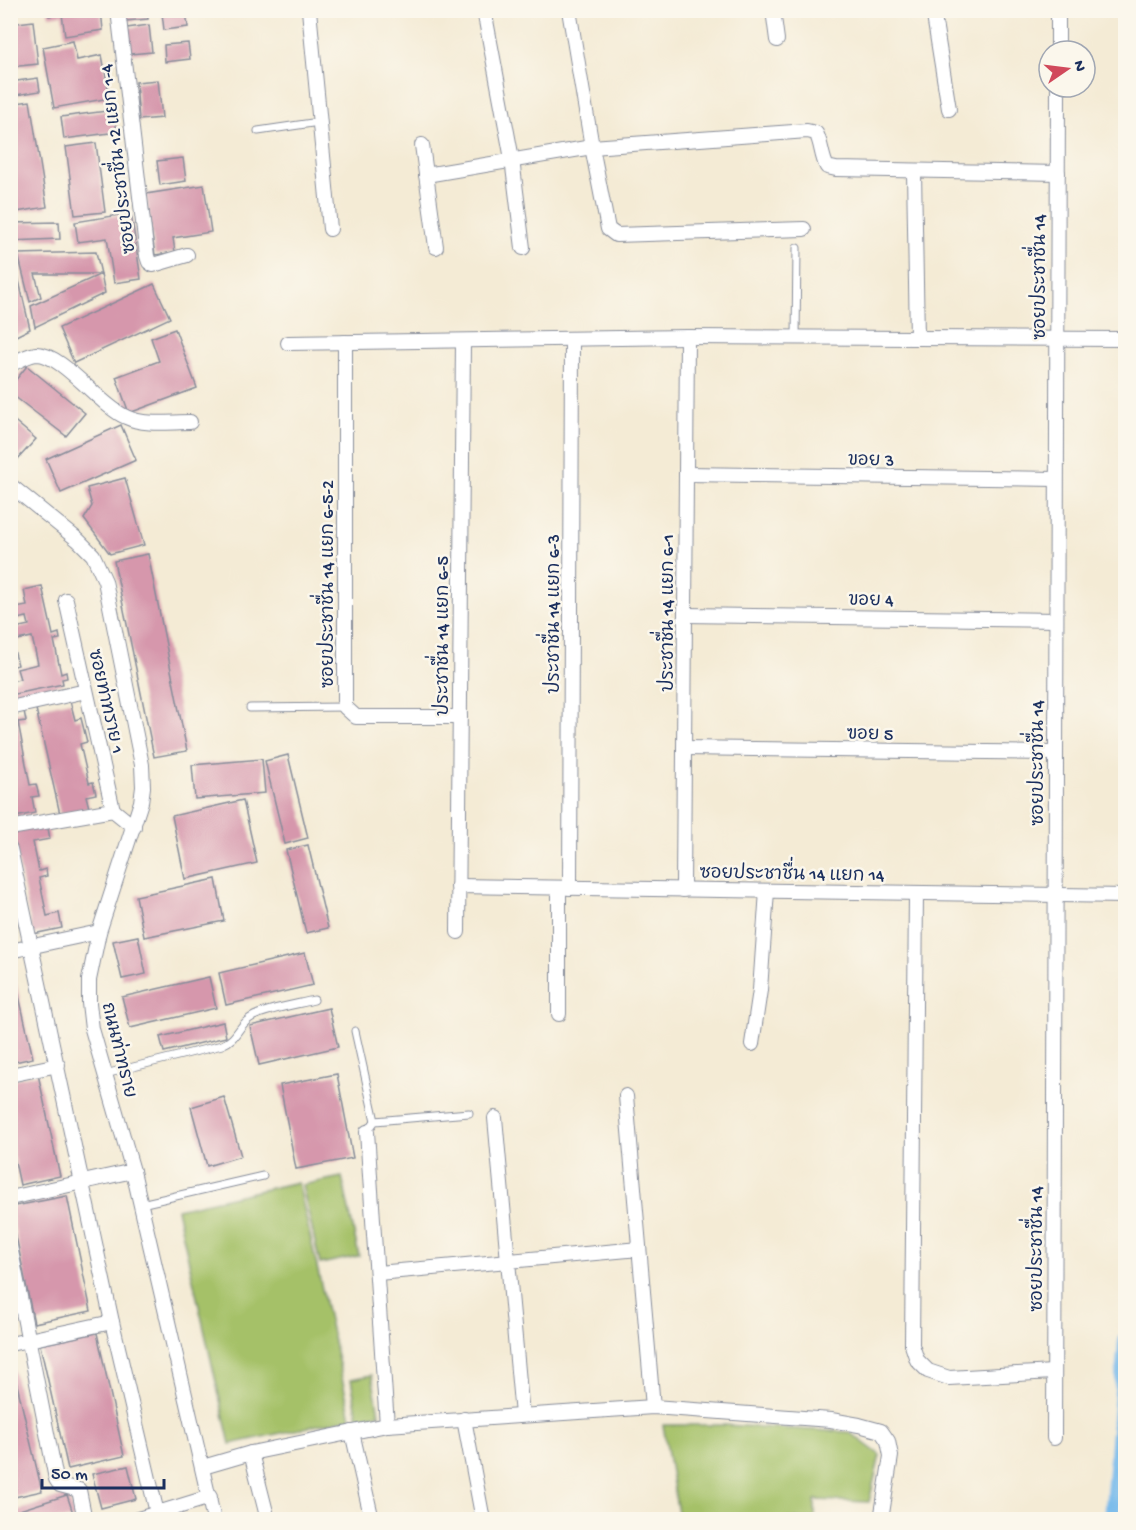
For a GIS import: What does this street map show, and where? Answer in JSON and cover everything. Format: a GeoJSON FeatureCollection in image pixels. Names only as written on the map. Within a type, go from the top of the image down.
{"type":"FeatureCollection","features":[{"type":"Feature","properties":{"kind":"street","name":"ซอยประชาชื่น 12 แยก 1-4"},"geometry":{"type":"LineString","coordinates":[[118,10],[147,256],[153,265],[188,255]]}},
{"type":"Feature","properties":{"kind":"street"},"geometry":{"type":"LineString","coordinates":[[309,10],[330,229]]}},
{"type":"Feature","properties":{"kind":"street"},"geometry":{"type":"LineString","coordinates":[[484,10],[512,159],[523,248]]}},
{"type":"Feature","properties":{"kind":"street"},"geometry":{"type":"LineString","coordinates":[[569,10],[608,229],[616,235],[804,229]]}},
{"type":"Feature","properties":{"kind":"street"},"geometry":{"type":"LineString","coordinates":[[773,10],[777,40]]}},
{"type":"Feature","properties":{"kind":"street"},"geometry":{"type":"LineString","coordinates":[[933,10],[949,109]]}},
{"type":"Feature","properties":{"kind":"street"},"geometry":{"type":"LineString","coordinates":[[1058,10],[1058,39]]}},
{"type":"Feature","properties":{"kind":"street","name":"ซอยประชาชื่น 14"},"geometry":{"type":"LineString","coordinates":[[1054,1438],[1058,99]]}},
{"type":"Feature","properties":{"kind":"street"},"geometry":{"type":"LineString","coordinates":[[426,175],[592,147],[807,131],[816,132],[821,141],[823,159],[827,167],[836,169],[1058,173]]}},
{"type":"Feature","properties":{"kind":"street"},"geometry":{"type":"LineString","coordinates":[[422,145],[436,247]]}},
{"type":"Feature","properties":{"kind":"street"},"geometry":{"type":"LineString","coordinates":[[914,172],[917,338]]}},
{"type":"Feature","properties":{"kind":"street"},"geometry":{"type":"LineString","coordinates":[[288,343],[687,337],[1125,339]]}},
{"type":"Feature","properties":{"kind":"street","name":"ประชาชื่น 14 แยก 6-1"},"geometry":{"type":"LineString","coordinates":[[683,890],[687,337]]}},
{"type":"Feature","properties":{"kind":"street","name":"ประชาชื่น 14 แยก 6-3"},"geometry":{"type":"LineString","coordinates":[[559,1014],[565,888],[572,339]]}},
{"type":"Feature","properties":{"kind":"street","name":"ประชาชื่น 14 แยก 6-5"},"geometry":{"type":"LineString","coordinates":[[458,932],[462,340]]}},
{"type":"Feature","properties":{"kind":"street","name":"ซอยประชาชื่น 14 แยก 6-5-2"},"geometry":{"type":"LineString","coordinates":[[345,342],[345,707],[356,717],[460,717]]}},
{"type":"Feature","properties":{"kind":"street"},"geometry":{"type":"LineString","coordinates":[[10,365],[34,354],[44,355],[56,360],[124,417],[140,422],[190,422]]}},
{"type":"Feature","properties":{"kind":"street","name":"ขอย 3"},"geometry":{"type":"LineString","coordinates":[[686,474],[1056,479]]}},
{"type":"Feature","properties":{"kind":"street","name":"ถนนท่าทราย"},"geometry":{"type":"LineString","coordinates":[[10,485],[93,555],[105,581],[142,765],[141,802],[99,932],[89,980],[89,1003],[92,1029],[141,1204],[214,1520]]}},
{"type":"Feature","properties":{"kind":"street","name":"ซอยท่าทราย 1"},"geometry":{"type":"LineString","coordinates":[[66,600],[113,810]]}},
{"type":"Feature","properties":{"kind":"street","name":"ขอย 4"},"geometry":{"type":"LineString","coordinates":[[685,615],[1056,620]]}},
{"type":"Feature","properties":{"kind":"street"},"geometry":{"type":"LineString","coordinates":[[10,708],[86,691]]}},
{"type":"Feature","properties":{"kind":"street","name":"ฃอย 5"},"geometry":{"type":"LineString","coordinates":[[684,748],[1055,753]]}},
{"type":"Feature","properties":{"kind":"street"},"geometry":{"type":"LineString","coordinates":[[10,828],[113,810],[134,826]]}},
{"type":"Feature","properties":{"kind":"street"},"geometry":{"type":"LineString","coordinates":[[10,849],[112,1322],[157,1513]]}},
{"type":"Feature","properties":{"kind":"street","name":"ซอยประชาชื่น 14 แยก 14"},"geometry":{"type":"LineString","coordinates":[[458,886],[1125,896]]}},
{"type":"Feature","properties":{"kind":"street"},"geometry":{"type":"LineString","coordinates":[[752,1044],[760,990],[767,891]]}},
{"type":"Feature","properties":{"kind":"street"},"geometry":{"type":"LineString","coordinates":[[916,893],[912,1345],[917,1360],[928,1371],[949,1378],[1053,1372]]}},
{"type":"Feature","properties":{"kind":"street"},"geometry":{"type":"LineString","coordinates":[[10,951],[99,932]]}},
{"type":"Feature","properties":{"kind":"street"},"geometry":{"type":"LineString","coordinates":[[10,1075],[57,1065]]}},
{"type":"Feature","properties":{"kind":"street"},"geometry":{"type":"LineString","coordinates":[[626,1096],[653,1407]]}},
{"type":"Feature","properties":{"kind":"street"},"geometry":{"type":"LineString","coordinates":[[495,1118],[522,1416]]}},
{"type":"Feature","properties":{"kind":"street"},"geometry":{"type":"LineString","coordinates":[[371,1126],[387,1425]]}},
{"type":"Feature","properties":{"kind":"street"},"geometry":{"type":"LineString","coordinates":[[10,1198],[133,1171]]}},
{"type":"Feature","properties":{"kind":"street"},"geometry":{"type":"LineString","coordinates":[[10,1245],[56,1479],[60,1485],[79,1490],[85,1520]]}},
{"type":"Feature","properties":{"kind":"street"},"geometry":{"type":"LineString","coordinates":[[378,1273],[639,1249]]}},
{"type":"Feature","properties":{"kind":"street"},"geometry":{"type":"LineString","coordinates":[[10,1344],[112,1322]]}},
{"type":"Feature","properties":{"kind":"street"},"geometry":{"type":"LineString","coordinates":[[203,1467],[251,1454],[387,1425],[464,1419],[653,1407],[831,1420],[881,1431],[888,1441],[891,1456],[881,1520]]}},
{"type":"Feature","properties":{"kind":"street"},"geometry":{"type":"LineString","coordinates":[[464,1419],[483,1520]]}},
{"type":"Feature","properties":{"kind":"street"},"geometry":{"type":"LineString","coordinates":[[352,1432],[372,1520]]}},
{"type":"Feature","properties":{"kind":"street"},"geometry":{"type":"LineString","coordinates":[[251,1454],[268,1520]]}},
{"type":"Feature","properties":{"kind":"street"},"geometry":{"type":"LineString","coordinates":[[135,1520],[210,1497]]}},
{"type":"Feature","properties":{"kind":"lane"},"geometry":{"type":"LineString","coordinates":[[258,131],[320,122]]}},
{"type":"Feature","properties":{"kind":"lane"},"geometry":{"type":"LineString","coordinates":[[796,338],[797,248]]}},
{"type":"Feature","properties":{"kind":"lane"},"geometry":{"type":"LineString","coordinates":[[250,708],[345,707]]}},
{"type":"Feature","properties":{"kind":"lane"},"geometry":{"type":"LineString","coordinates":[[105,1074],[222,1045],[232,1041],[242,1026],[256,1015],[314,999]]}},
{"type":"Feature","properties":{"kind":"lane"},"geometry":{"type":"LineString","coordinates":[[355,1031],[371,1126],[469,1113]]}},
{"type":"Feature","properties":{"kind":"lane"},"geometry":{"type":"LineString","coordinates":[[141,1204],[263,1176]]}},
{"type":"Feature","properties":{"kind":"green space"},"geometry":{"type":"Polygon","coordinates":[[[342,1177],[359,1256],[320,1264],[302,1185],[342,1177]]]}},
{"type":"Feature","properties":{"kind":"green space"},"geometry":{"type":"Polygon","coordinates":[[[298,1182],[351,1418],[230,1444],[177,1209],[298,1182]]]}},
{"type":"Feature","properties":{"kind":"green space"},"geometry":{"type":"Polygon","coordinates":[[[372,1375],[379,1414],[358,1418],[351,1379],[372,1375]]]}},
{"type":"Feature","properties":{"kind":"green space"},"geometry":{"type":"Polygon","coordinates":[[[663,1425],[724,1425],[849,1432],[880,1455],[869,1502],[815,1500],[815,1519],[679,1519],[663,1425]]]}},
{"type":"Feature","properties":{"kind":"building"},"geometry":{"type":"Polygon","coordinates":[[[48,10],[101,10],[103,30],[65,36],[62,14],[49,16],[48,10]]]}},
{"type":"Feature","properties":{"kind":"building"},"geometry":{"type":"Polygon","coordinates":[[[125,10],[147,10],[148,19],[126,21],[125,10]]]}},
{"type":"Feature","properties":{"kind":"building"},"geometry":{"type":"Polygon","coordinates":[[[186,11],[188,27],[164,30],[162,13],[186,11]]]}},
{"type":"Feature","properties":{"kind":"building"},"geometry":{"type":"Polygon","coordinates":[[[33,21],[38,64],[10,67],[10,24],[33,21]]]}},
{"type":"Feature","properties":{"kind":"building"},"geometry":{"type":"Polygon","coordinates":[[[149,25],[152,52],[130,54],[127,28],[149,25]]]}},
{"type":"Feature","properties":{"kind":"building"},"geometry":{"type":"Polygon","coordinates":[[[73,41],[77,60],[102,55],[110,98],[54,108],[43,47],[73,41]]]}},
{"type":"Feature","properties":{"kind":"building"},"geometry":{"type":"Polygon","coordinates":[[[188,43],[190,59],[165,62],[164,45],[188,43]]]}},
{"type":"Feature","properties":{"kind":"building"},"geometry":{"type":"Polygon","coordinates":[[[38,78],[40,91],[10,96],[10,82],[38,78]]]}},
{"type":"Feature","properties":{"kind":"building"},"geometry":{"type":"Polygon","coordinates":[[[158,80],[162,118],[139,120],[136,82],[158,80]]]}},
{"type":"Feature","properties":{"kind":"building"},"geometry":{"type":"Polygon","coordinates":[[[30,101],[47,207],[10,213],[10,104],[30,101]]]}},
{"type":"Feature","properties":{"kind":"building"},"geometry":{"type":"Polygon","coordinates":[[[114,110],[117,132],[64,139],[61,117],[114,110]]]}},
{"type":"Feature","properties":{"kind":"building"},"geometry":{"type":"Polygon","coordinates":[[[96,143],[105,212],[75,215],[66,147],[96,143]]]}},
{"type":"Feature","properties":{"kind":"building"},"geometry":{"type":"Polygon","coordinates":[[[183,158],[186,181],[160,185],[157,161],[183,158]]]}},
{"type":"Feature","properties":{"kind":"building"},"geometry":{"type":"Polygon","coordinates":[[[204,185],[211,232],[173,238],[175,252],[155,255],[146,194],[204,185]]]}},
{"type":"Feature","properties":{"kind":"building"},"geometry":{"type":"Polygon","coordinates":[[[131,213],[141,279],[114,283],[107,238],[78,242],[75,222],[131,213]]]}},
{"type":"Feature","properties":{"kind":"building"},"geometry":{"type":"Polygon","coordinates":[[[59,222],[60,239],[10,241],[10,223],[59,222]]]}},
{"type":"Feature","properties":{"kind":"building"},"geometry":{"type":"Polygon","coordinates":[[[96,252],[101,274],[35,274],[41,297],[30,302],[18,254],[96,252]]]}},
{"type":"Feature","properties":{"kind":"building"},"geometry":{"type":"Polygon","coordinates":[[[10,254],[13,254],[30,329],[10,339],[10,254]]]}},
{"type":"Feature","properties":{"kind":"building"},"geometry":{"type":"Polygon","coordinates":[[[101,274],[105,293],[35,327],[31,306],[101,274]]]}},
{"type":"Feature","properties":{"kind":"building"},"geometry":{"type":"Polygon","coordinates":[[[154,284],[170,318],[74,363],[59,328],[154,284]]]}},
{"type":"Feature","properties":{"kind":"building"},"geometry":{"type":"Polygon","coordinates":[[[175,329],[197,388],[129,413],[116,377],[159,361],[151,338],[175,329]]]}},
{"type":"Feature","properties":{"kind":"building"},"geometry":{"type":"Polygon","coordinates":[[[27,366],[85,413],[66,436],[10,393],[10,387],[27,366]]]}},
{"type":"Feature","properties":{"kind":"building"},"geometry":{"type":"Polygon","coordinates":[[[10,417],[36,439],[16,461],[10,457],[10,417]]]}},
{"type":"Feature","properties":{"kind":"building"},"geometry":{"type":"Polygon","coordinates":[[[121,425],[136,460],[61,493],[46,459],[121,425]]]}},
{"type":"Feature","properties":{"kind":"building"},"geometry":{"type":"Polygon","coordinates":[[[125,478],[144,545],[110,554],[84,519],[92,506],[87,488],[125,478]]]}},
{"type":"Feature","properties":{"kind":"building"},"geometry":{"type":"Polygon","coordinates":[[[148,554],[187,751],[154,757],[114,561],[148,554]]]}},
{"type":"Feature","properties":{"kind":"building"},"geometry":{"type":"Polygon","coordinates":[[[42,586],[53,635],[59,633],[60,639],[54,640],[61,674],[66,672],[67,678],[62,679],[63,684],[10,695],[10,681],[20,679],[17,669],[38,664],[32,637],[17,640],[15,628],[29,625],[27,617],[12,620],[10,609],[27,606],[24,590],[42,586]]]}},
{"type":"Feature","properties":{"kind":"building"},"geometry":{"type":"Polygon","coordinates":[[[13,646],[18,665],[10,667],[10,647],[13,646]]]}},
{"type":"Feature","properties":{"kind":"building"},"geometry":{"type":"Polygon","coordinates":[[[70,701],[75,720],[81,718],[87,742],[80,744],[89,783],[93,782],[96,794],[86,796],[89,808],[60,814],[36,709],[70,701]]]}},
{"type":"Feature","properties":{"kind":"building"},"geometry":{"type":"Polygon","coordinates":[[[24,711],[26,721],[18,722],[30,785],[36,784],[39,796],[32,797],[35,813],[10,818],[10,713],[24,711]]]}},
{"type":"Feature","properties":{"kind":"building"},"geometry":{"type":"Polygon","coordinates":[[[288,755],[308,838],[285,844],[265,761],[288,755]]]}},
{"type":"Feature","properties":{"kind":"building"},"geometry":{"type":"Polygon","coordinates":[[[262,759],[265,793],[195,799],[192,765],[262,759]]]}},
{"type":"Feature","properties":{"kind":"building"},"geometry":{"type":"Polygon","coordinates":[[[243,800],[257,863],[185,879],[172,816],[243,800]]]}},
{"type":"Feature","properties":{"kind":"building"},"geometry":{"type":"Polygon","coordinates":[[[47,823],[50,839],[33,842],[39,871],[46,869],[47,876],[39,878],[47,916],[59,913],[62,928],[33,934],[12,831],[47,823]]]}},
{"type":"Feature","properties":{"kind":"building"},"geometry":{"type":"Polygon","coordinates":[[[308,845],[328,928],[306,933],[286,850],[308,845]]]}},
{"type":"Feature","properties":{"kind":"building"},"geometry":{"type":"Polygon","coordinates":[[[216,879],[224,921],[144,937],[136,896],[216,879]]]}},
{"type":"Feature","properties":{"kind":"building"},"geometry":{"type":"Polygon","coordinates":[[[138,936],[146,974],[122,979],[113,941],[138,936]]]}},
{"type":"Feature","properties":{"kind":"building"},"geometry":{"type":"Polygon","coordinates":[[[305,953],[313,985],[226,1005],[219,973],[305,953]]]}},
{"type":"Feature","properties":{"kind":"building"},"geometry":{"type":"Polygon","coordinates":[[[10,956],[33,1058],[10,1063],[10,956]]]}},
{"type":"Feature","properties":{"kind":"building"},"geometry":{"type":"Polygon","coordinates":[[[209,977],[216,1008],[130,1028],[122,997],[209,977]]]}},
{"type":"Feature","properties":{"kind":"building"},"geometry":{"type":"Polygon","coordinates":[[[329,1008],[338,1047],[259,1065],[250,1026],[329,1008]]]}},
{"type":"Feature","properties":{"kind":"building"},"geometry":{"type":"Polygon","coordinates":[[[223,1022],[226,1037],[164,1052],[160,1037],[223,1022]]]}},
{"type":"Feature","properties":{"kind":"building"},"geometry":{"type":"Polygon","coordinates":[[[38,1074],[60,1176],[20,1185],[10,1138],[10,1080],[38,1074]]]}},
{"type":"Feature","properties":{"kind":"building"},"geometry":{"type":"Polygon","coordinates":[[[337,1074],[353,1158],[296,1169],[280,1085],[337,1074]]]}},
{"type":"Feature","properties":{"kind":"building"},"geometry":{"type":"Polygon","coordinates":[[[224,1097],[241,1156],[207,1166],[191,1107],[224,1097]]]}},
{"type":"Feature","properties":{"kind":"building"},"geometry":{"type":"Polygon","coordinates":[[[67,1196],[91,1311],[34,1323],[10,1207],[67,1196]]]}},
{"type":"Feature","properties":{"kind":"building"},"geometry":{"type":"Polygon","coordinates":[[[97,1333],[124,1456],[68,1469],[40,1345],[97,1333]]]}},
{"type":"Feature","properties":{"kind":"building"},"geometry":{"type":"Polygon","coordinates":[[[10,1355],[42,1491],[10,1498],[10,1355]]]}},
{"type":"Feature","properties":{"kind":"building"},"geometry":{"type":"Polygon","coordinates":[[[128,1466],[136,1499],[101,1508],[92,1474],[128,1466]]]}},
{"type":"Feature","properties":{"kind":"building"},"geometry":{"type":"Polygon","coordinates":[[[67,1495],[75,1519],[10,1520],[10,1513],[67,1495]]]}},
{"type":"Feature","properties":{"kind":"waterway"},"geometry":{"type":"LineString","coordinates":[[1112,1520],[1126,1341]]}}]}
